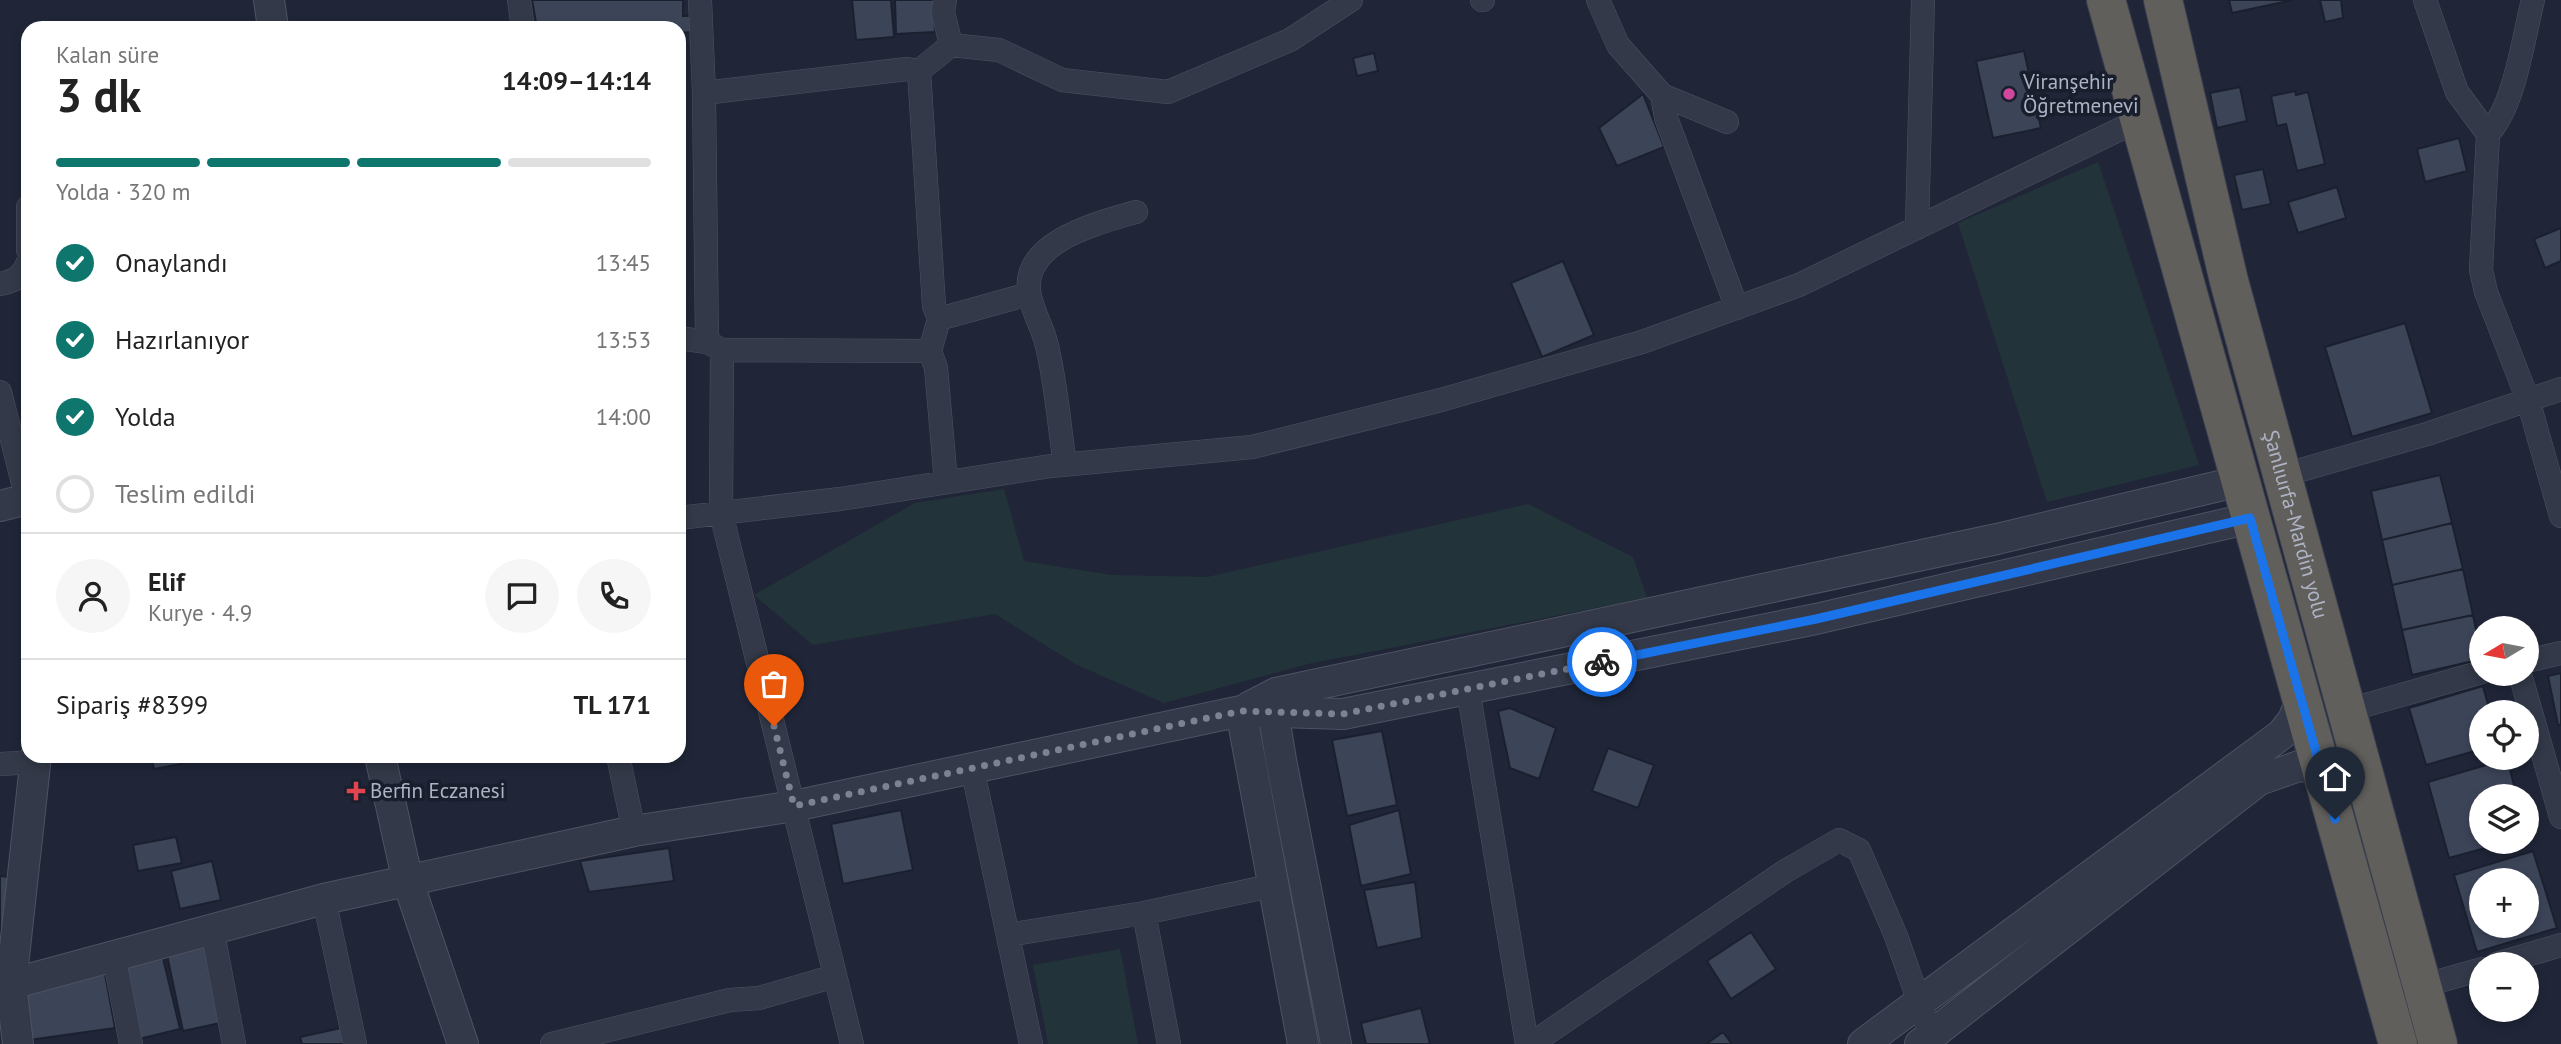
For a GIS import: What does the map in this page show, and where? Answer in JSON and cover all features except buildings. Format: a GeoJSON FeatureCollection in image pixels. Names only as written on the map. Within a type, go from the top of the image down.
{"type":"FeatureCollection","features":[{"type":"Feature","properties":{"kind":"highway"},"geometry":{"type":"LineString","coordinates":[[2106,0],[2398,1044]]}},
{"type":"Feature","properties":{"kind":"highway","name":"Şanlıurfa-Mardin yolu"},"geometry":{"type":"LineString","coordinates":[[2163,0],[2229,281],[2280,476],[2438,1044]]}},
{"type":"Feature","properties":{"kind":"street"},"geometry":{"type":"LineString","coordinates":[[269,0],[272,21]]}},
{"type":"Feature","properties":{"kind":"street"},"geometry":{"type":"LineString","coordinates":[[519,0],[522,21]]}},
{"type":"Feature","properties":{"kind":"street"},"geometry":{"type":"LineString","coordinates":[[700,0],[721,513],[852,1044]]}},
{"type":"Feature","properties":{"kind":"street"},"geometry":{"type":"LineString","coordinates":[[945,0],[943,12],[951,45]]}},
{"type":"Feature","properties":{"kind":"street"},"geometry":{"type":"LineString","coordinates":[[704,93],[907,69],[919,71],[951,45],[999,50],[1062,80],[1168,92],[1290,40],[1351,0]]}},
{"type":"Feature","properties":{"kind":"street"},"geometry":{"type":"LineString","coordinates":[[1598,0],[1618,46],[1662,95],[1727,122]]}},
{"type":"Feature","properties":{"kind":"street"},"geometry":{"type":"LineString","coordinates":[[1917,228],[1923,0]]}},
{"type":"Feature","properties":{"kind":"street"},"geometry":{"type":"LineString","coordinates":[[2425,0],[2457,92],[2488,134],[2481,270],[2486,292],[2529,400],[2561,516]]}},
{"type":"Feature","properties":{"kind":"street"},"geometry":{"type":"LineString","coordinates":[[2488,134],[2498,124],[2507,101],[2533,0]]}},
{"type":"Feature","properties":{"kind":"street"},"geometry":{"type":"LineString","coordinates":[[919,71],[934,306],[939,319],[930,351],[936,368],[946,482]]}},
{"type":"Feature","properties":{"kind":"street"},"geometry":{"type":"LineString","coordinates":[[1662,95],[1667,118],[1737,308]]}},
{"type":"Feature","properties":{"kind":"street"},"geometry":{"type":"LineString","coordinates":[[686,516],[1065,465],[1252,447],[1441,400],[1642,342],[1800,285],[2139,120]]}},
{"type":"Feature","properties":{"kind":"street"},"geometry":{"type":"LineString","coordinates":[[1065,465],[1046,342],[1029,294],[1035,262],[1042,252],[1087,226],[1136,212]]}},
{"type":"Feature","properties":{"kind":"street"},"geometry":{"type":"LineString","coordinates":[[0,284],[13,281],[21,275]]}},
{"type":"Feature","properties":{"kind":"street"},"geometry":{"type":"LineString","coordinates":[[939,319],[1029,294]]}},
{"type":"Feature","properties":{"kind":"street"},"geometry":{"type":"LineString","coordinates":[[686,340],[714,346],[930,351]]}},
{"type":"Feature","properties":{"kind":"street"},"geometry":{"type":"LineString","coordinates":[[2280,476],[2427,435],[2561,389]]}},
{"type":"Feature","properties":{"kind":"street"},"geometry":{"type":"LineString","coordinates":[[0,392],[21,502]]}},
{"type":"Feature","properties":{"kind":"street"},"geometry":{"type":"LineString","coordinates":[[11,984],[324,900],[634,831],[794,806],[1241,711],[2240,481]]}},
{"type":"Feature","properties":{"kind":"street"},"geometry":{"type":"LineString","coordinates":[[1275,702],[1343,714],[1816,619],[2250,518]]}},
{"type":"Feature","properties":{"kind":"street"},"geometry":{"type":"LineString","coordinates":[[2539,658],[2561,653]]}},
{"type":"Feature","properties":{"kind":"street"},"geometry":{"type":"LineString","coordinates":[[2345,711],[2469,676]]}},
{"type":"Feature","properties":{"kind":"street"},"geometry":{"type":"LineString","coordinates":[[2523,686],[2561,817]]}},
{"type":"Feature","properties":{"kind":"street"},"geometry":{"type":"LineString","coordinates":[[1468,689],[1529,1044],[1784,872],[1839,840],[1859,850],[1896,936],[1925,1040],[2259,780],[2299,766],[2321,769]]}},
{"type":"Feature","properties":{"kind":"street"},"geometry":{"type":"LineString","coordinates":[[1863,1044],[2282,734],[2293,720],[2301,700]]}},
{"type":"Feature","properties":{"kind":"street"},"geometry":{"type":"LineString","coordinates":[[1275,702],[1336,1044]]}},
{"type":"Feature","properties":{"kind":"street"},"geometry":{"type":"LineString","coordinates":[[1241,711],[1303,1044]]}},
{"type":"Feature","properties":{"kind":"street"},"geometry":{"type":"LineString","coordinates":[[0,764],[21,761]]}},
{"type":"Feature","properties":{"kind":"street"},"geometry":{"type":"LineString","coordinates":[[18,1044],[11,984],[35,763]]}},
{"type":"Feature","properties":{"kind":"street"},"geometry":{"type":"LineString","coordinates":[[382,763],[408,882],[463,1044]]}},
{"type":"Feature","properties":{"kind":"street"},"geometry":{"type":"LineString","coordinates":[[619,763],[634,831]]}},
{"type":"Feature","properties":{"kind":"street"},"geometry":{"type":"LineString","coordinates":[[972,767],[1031,1044]]}},
{"type":"Feature","properties":{"kind":"street"},"geometry":{"type":"LineString","coordinates":[[1008,935],[1144,913],[1275,885]]}},
{"type":"Feature","properties":{"kind":"street"},"geometry":{"type":"LineString","coordinates":[[324,900],[355,1044]]}},
{"type":"Feature","properties":{"kind":"street"},"geometry":{"type":"LineString","coordinates":[[1144,913],[1169,1044]]}},
{"type":"Feature","properties":{"kind":"street"},"geometry":{"type":"LineString","coordinates":[[212,928],[234,1044]]}},
{"type":"Feature","properties":{"kind":"street"},"geometry":{"type":"LineString","coordinates":[[2537,952],[2561,945]]}},
{"type":"Feature","properties":{"kind":"street"},"geometry":{"type":"LineString","coordinates":[[114,957],[131,1044]]}},
{"type":"Feature","properties":{"kind":"street"},"geometry":{"type":"LineString","coordinates":[[2422,986],[2469,973]]}},
{"type":"Feature","properties":{"kind":"street"},"geometry":{"type":"LineString","coordinates":[[552,1044],[730,1000],[759,998],[835,976]]}},
{"type":"Feature","properties":{"kind":"shaded area"},"geometry":{"type":"Polygon","coordinates":[[[2098,162],[2199,465],[2047,502],[1958,223],[2098,162]]]}},
{"type":"Feature","properties":{"kind":"shaded area"},"geometry":{"type":"Polygon","coordinates":[[[1004,489],[1024,561],[1111,575],[1207,577],[1528,504],[1633,557],[1647,598],[1308,664],[1164,703],[1077,665],[995,614],[813,645],[754,595],[915,503],[1004,489]]]}},
{"type":"Feature","properties":{"kind":"shaded area"},"geometry":{"type":"Polygon","coordinates":[[[1120,949],[1138,1044],[1048,1044],[1033,965],[1120,949]]]}},
{"type":"Feature","properties":{"kind":"way so far"},"geometry":{"type":"LineString","coordinates":[[774,726],[794,806],[1241,711],[1343,714],[1602,662]]}},
{"type":"Feature","properties":{"kind":"place","name":"Viranşehir Öğretmenevi"},"geometry":{"type":"Point","coordinates":[2009,94]}},
{"type":"Feature","properties":{"kind":"place","name":"Berfin Eczanesi"},"geometry":{"type":"Point","coordinates":[356,791]}},
{"type":"Feature","properties":{"kind":"route"},"geometry":{"type":"LineString","coordinates":[[1602,662],[1816,619],[2250,518],[2335,819]]}}]}
